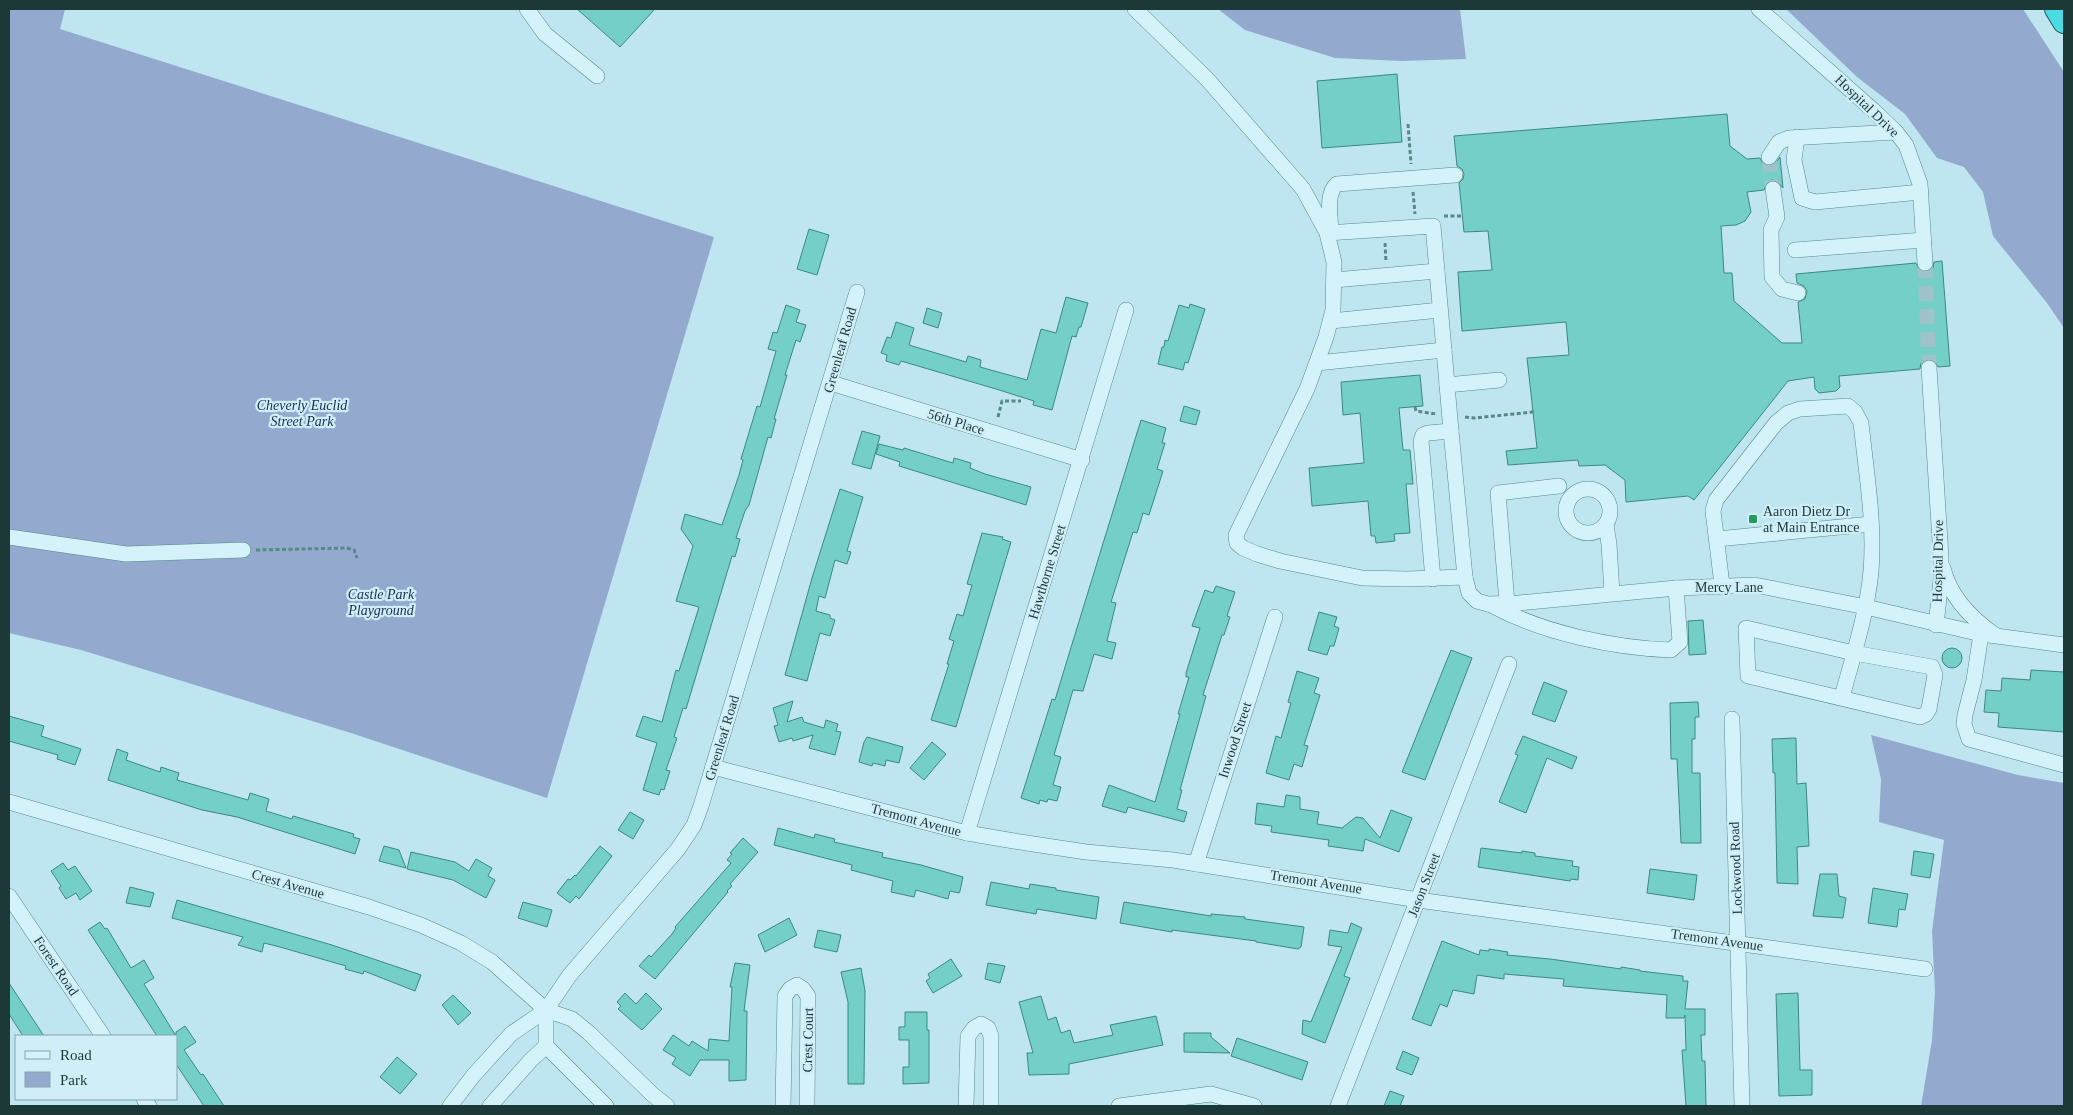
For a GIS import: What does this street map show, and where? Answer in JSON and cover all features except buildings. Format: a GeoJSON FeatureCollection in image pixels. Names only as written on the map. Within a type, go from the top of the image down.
{"type":"FeatureCollection","features":[{"type":"Feature","properties":{"kind":"highway"},"geometry":{"type":"LineString","coordinates":[[2056,9],[2064,22]]}},
{"type":"Feature","properties":{"kind":"street"},"geometry":{"type":"LineString","coordinates":[[527,9],[545,34],[598,76]]}},
{"type":"Feature","properties":{"kind":"street"},"geometry":{"type":"LineString","coordinates":[[1135,9],[1207,79],[1303,189],[1329,233]]}},
{"type":"Feature","properties":{"kind":"street","name":"Hospital Drive"},"geometry":{"type":"LineString","coordinates":[[1759,9],[1896,132],[1906,145],[1920,184],[1925,263]]}},
{"type":"Feature","properties":{"kind":"street"},"geometry":{"type":"LineString","coordinates":[[1769,157],[1779,142],[1789,138],[1896,132]]}},
{"type":"Feature","properties":{"kind":"street"},"geometry":{"type":"LineString","coordinates":[[1797,137],[1794,160],[1802,198],[1815,202]]}},
{"type":"Feature","properties":{"kind":"street"},"geometry":{"type":"LineString","coordinates":[[1455,175],[1337,184],[1332,189],[1329,233],[1334,262],[1334,280],[1331,321],[1307,388],[1236,535],[1237,543],[1257,554],[1337,574],[1362,578],[1433,579],[1465,577]]}},
{"type":"Feature","properties":{"kind":"street"},"geometry":{"type":"LineString","coordinates":[[1798,293],[1782,289],[1772,277],[1771,230],[1777,217],[1774,195],[1815,202],[1921,192]]}},
{"type":"Feature","properties":{"kind":"street"},"geometry":{"type":"LineString","coordinates":[[1329,233],[1433,226],[1465,577],[1469,593],[1477,601],[1488,604],[1520,620],[1600,642],[1671,650],[1680,642],[1676,588]]}},
{"type":"Feature","properties":{"kind":"street"},"geometry":{"type":"LineString","coordinates":[[1796,250],[1924,240]]}},
{"type":"Feature","properties":{"kind":"street"},"geometry":{"type":"LineString","coordinates":[[1334,280],[1436,271]]}},
{"type":"Feature","properties":{"kind":"street","name":"Greenleaf Road"},"geometry":{"type":"LineString","coordinates":[[450,1106],[473,1076],[511,1034],[546,1010],[569,976],[678,849],[696,819],[831,383],[857,292]]}},
{"type":"Feature","properties":{"kind":"street","name":"Hawthorne Street"},"geometry":{"type":"LineString","coordinates":[[967,833],[1082,460],[1126,310]]}},
{"type":"Feature","properties":{"kind":"street"},"geometry":{"type":"LineString","coordinates":[[1331,321],[1440,310]]}},
{"type":"Feature","properties":{"kind":"street"},"geometry":{"type":"LineString","coordinates":[[1317,363],[1444,350]]}},
{"type":"Feature","properties":{"kind":"street","name":"Hospital Drive"},"geometry":{"type":"LineString","coordinates":[[1929,368],[1941,557],[1941,580],[1936,625]]}},
{"type":"Feature","properties":{"kind":"street"},"geometry":{"type":"LineString","coordinates":[[1447,385],[1499,380]]}},
{"type":"Feature","properties":{"kind":"street","name":"56th Place"},"geometry":{"type":"LineString","coordinates":[[831,383],[1082,460]]}},
{"type":"Feature","properties":{"kind":"street"},"geometry":{"type":"LineString","coordinates":[[1722,585],[1713,511],[1716,500],[1776,423],[1788,413],[1800,408],[1848,406],[1856,412],[1861,423],[1871,524],[1871,570],[1866,608],[1842,697]]}},
{"type":"Feature","properties":{"kind":"street"},"geometry":{"type":"LineString","coordinates":[[1433,579],[1421,441],[1423,436],[1428,433],[1451,431]]}},
{"type":"Feature","properties":{"kind":"street"},"geometry":{"type":"LineString","coordinates":[[1513,603],[1498,493],[1559,486]]}},
{"type":"Feature","properties":{"kind":"street"},"geometry":{"type":"LineString","coordinates":[[1717,539],[1871,524]]}},
{"type":"Feature","properties":{"kind":"street"},"geometry":{"type":"LineString","coordinates":[[1606,525],[1612,593]]}},
{"type":"Feature","properties":{"kind":"street"},"geometry":{"type":"LineString","coordinates":[[9,537],[126,554],[243,550]]}},
{"type":"Feature","properties":{"kind":"street"},"geometry":{"type":"LineString","coordinates":[[1941,557],[1948,582],[1961,604],[1980,625],[1999,638]]}},
{"type":"Feature","properties":{"kind":"street","name":"Mercy Lane"},"geometry":{"type":"LineString","coordinates":[[1488,604],[1676,588],[1755,585],[1936,625]]}},
{"type":"Feature","properties":{"kind":"street","name":"Inwood Street"},"geometry":{"type":"LineString","coordinates":[[1196,864],[1275,617]]}},
{"type":"Feature","properties":{"kind":"street"},"geometry":{"type":"LineString","coordinates":[[1936,625],[1999,638],[2064,645]]}},
{"type":"Feature","properties":{"kind":"street"},"geometry":{"type":"LineString","coordinates":[[1746,628],[1854,653],[1932,667],[1935,675],[1929,710],[1926,714],[1920,717],[1748,676],[1746,628]]}},
{"type":"Feature","properties":{"kind":"street"},"geometry":{"type":"LineString","coordinates":[[1981,634],[1974,680],[1965,715],[1964,724],[1969,739],[2064,765]]}},
{"type":"Feature","properties":{"kind":"street","name":"Jason Street"},"geometry":{"type":"LineString","coordinates":[[1338,1106],[1509,664]]}},
{"type":"Feature","properties":{"kind":"street","name":"Lockwood Road"},"geometry":{"type":"LineString","coordinates":[[1732,719],[1742,1106]]}},
{"type":"Feature","properties":{"kind":"street","name":"Tremont Avenue"},"geometry":{"type":"LineString","coordinates":[[713,767],[967,833],[1086,852],[1196,864],[1418,900],[1925,969]]}},
{"type":"Feature","properties":{"kind":"street","name":"Crest Avenue"},"geometry":{"type":"LineString","coordinates":[[13,806],[369,907],[422,924],[461,943],[492,962],[546,1010],[572,1019],[667,1106]]}},
{"type":"Feature","properties":{"kind":"street","name":"Forest Road"},"geometry":{"type":"LineString","coordinates":[[9,896],[101,1035]]}},
{"type":"Feature","properties":{"kind":"street","name":"Crest Court"},"geometry":{"type":"LineString","coordinates":[[783,1106],[785,996],[790,989],[798,985],[803,988],[808,996],[807,1106]]}},
{"type":"Feature","properties":{"kind":"street"},"geometry":{"type":"LineString","coordinates":[[546,1010],[546,1046],[606,1106]]}},
{"type":"Feature","properties":{"kind":"street"},"geometry":{"type":"LineString","coordinates":[[966,1106],[968,1036],[974,1028],[981,1024],[988,1028],[991,1036],[991,1106]]}},
{"type":"Feature","properties":{"kind":"street"},"geometry":{"type":"LineString","coordinates":[[490,1106],[530,1060],[546,1046]]}},
{"type":"Feature","properties":{"kind":"street"},"geometry":{"type":"LineString","coordinates":[[1119,1106],[1211,1094],[1254,1106]]}},
{"type":"Feature","properties":{"kind":"path"},"geometry":{"type":"LineString","coordinates":[[998,417],[1002,401],[1021,401]]}},
{"type":"Feature","properties":{"kind":"path"},"geometry":{"type":"LineString","coordinates":[[1415,408],[1416,412],[1475,418],[1533,412]]}},
{"type":"Feature","properties":{"kind":"path"},"geometry":{"type":"LineString","coordinates":[[243,550],[347,548],[354,550],[357,558]]}},
{"type":"Feature","properties":{"kind":"green space","name":"Cheverly Euclid Street Park"},"geometry":{"type":"Polygon","coordinates":[[[9,9],[65,9],[60,29],[714,237],[547,798],[351,733],[81,650],[9,633],[9,9]]]}},
{"type":"Feature","properties":{"kind":"green space"},"geometry":{"type":"Polygon","coordinates":[[[1218,9],[1460,9],[1466,59],[1401,61],[1335,58],[1245,30],[1218,9]]]}},
{"type":"Feature","properties":{"kind":"green space"},"geometry":{"type":"Polygon","coordinates":[[[1786,9],[2023,9],[2064,72],[2064,328],[2047,303],[1993,236],[1983,192],[1964,167],[1937,158],[1905,114],[1857,77],[1786,9]]]}},
{"type":"Feature","properties":{"kind":"green space"},"geometry":{"type":"Polygon","coordinates":[[[1871,735],[2018,775],[2064,783],[2064,1106],[1921,1106],[1932,1040],[1935,992],[1932,931],[1944,840],[1879,822],[1881,779],[1871,735]]]}},
{"type":"Feature","properties":{"kind":"tunnel"},"geometry":{"type":"LineString","coordinates":[[1769,157],[1773,189]]}},
{"type":"Feature","properties":{"kind":"tunnel"},"geometry":{"type":"LineString","coordinates":[[1925,263],[1929,368]]}},
{"type":"Feature","properties":{"kind":"place","name":"Aaron Dietz Dr at Main Entrance"},"geometry":{"type":"Point","coordinates":[1753,519]}},
{"type":"Feature","properties":{"kind":"park label","name":"Castle Park Playground"},"geometry":{"type":"Point","coordinates":[381,602]}}]}
